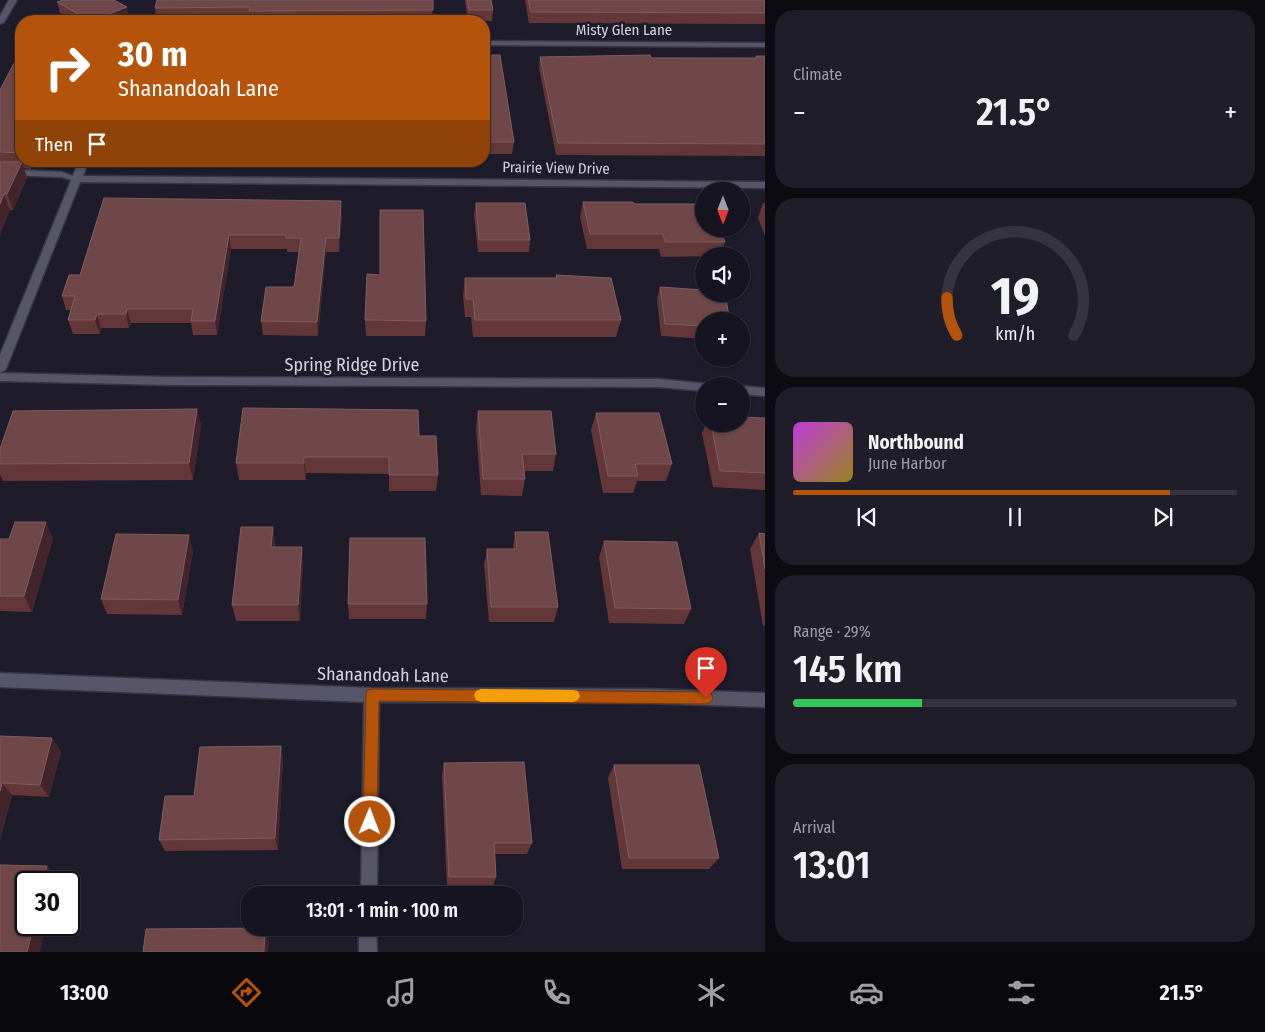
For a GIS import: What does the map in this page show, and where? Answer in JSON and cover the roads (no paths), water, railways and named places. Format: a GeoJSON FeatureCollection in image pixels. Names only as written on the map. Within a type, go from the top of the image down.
{"type":"FeatureCollection","features":[{"type":"Feature","properties":{"kind":"street"},"geometry":{"type":"LineString","coordinates":[[0,22],[13,0]]}},
{"type":"Feature","properties":{"kind":"street","name":"Misty Glen Lane"},"geometry":{"type":"LineString","coordinates":[[490,43],[765,45]]}},
{"type":"Feature","properties":{"kind":"street"},"geometry":{"type":"LineString","coordinates":[[0,369],[82,167]]}},
{"type":"Feature","properties":{"kind":"street","name":"Prairie View Drive"},"geometry":{"type":"LineString","coordinates":[[78,179],[765,185]]}},
{"type":"Feature","properties":{"kind":"street","name":"Spring Ridge Drive"},"geometry":{"type":"LineString","coordinates":[[0,377],[168,382],[659,383],[695,386]]}},
{"type":"Feature","properties":{"kind":"street"},"geometry":{"type":"LineString","coordinates":[[750,391],[765,392]]}},
{"type":"Feature","properties":{"kind":"street","name":"Shanandoah Lane"},"geometry":{"type":"LineString","coordinates":[[0,680],[372,695],[637,696],[765,700]]}},
{"type":"Feature","properties":{"kind":"street"},"geometry":{"type":"LineString","coordinates":[[369,886],[372,695]]}},
{"type":"Feature","properties":{"kind":"street"},"geometry":{"type":"LineString","coordinates":[[368,936],[368,952]]}},
{"type":"Feature","properties":{"kind":"lane"},"geometry":{"type":"LineString","coordinates":[[0,172],[62,176],[78,179]]}}]}
